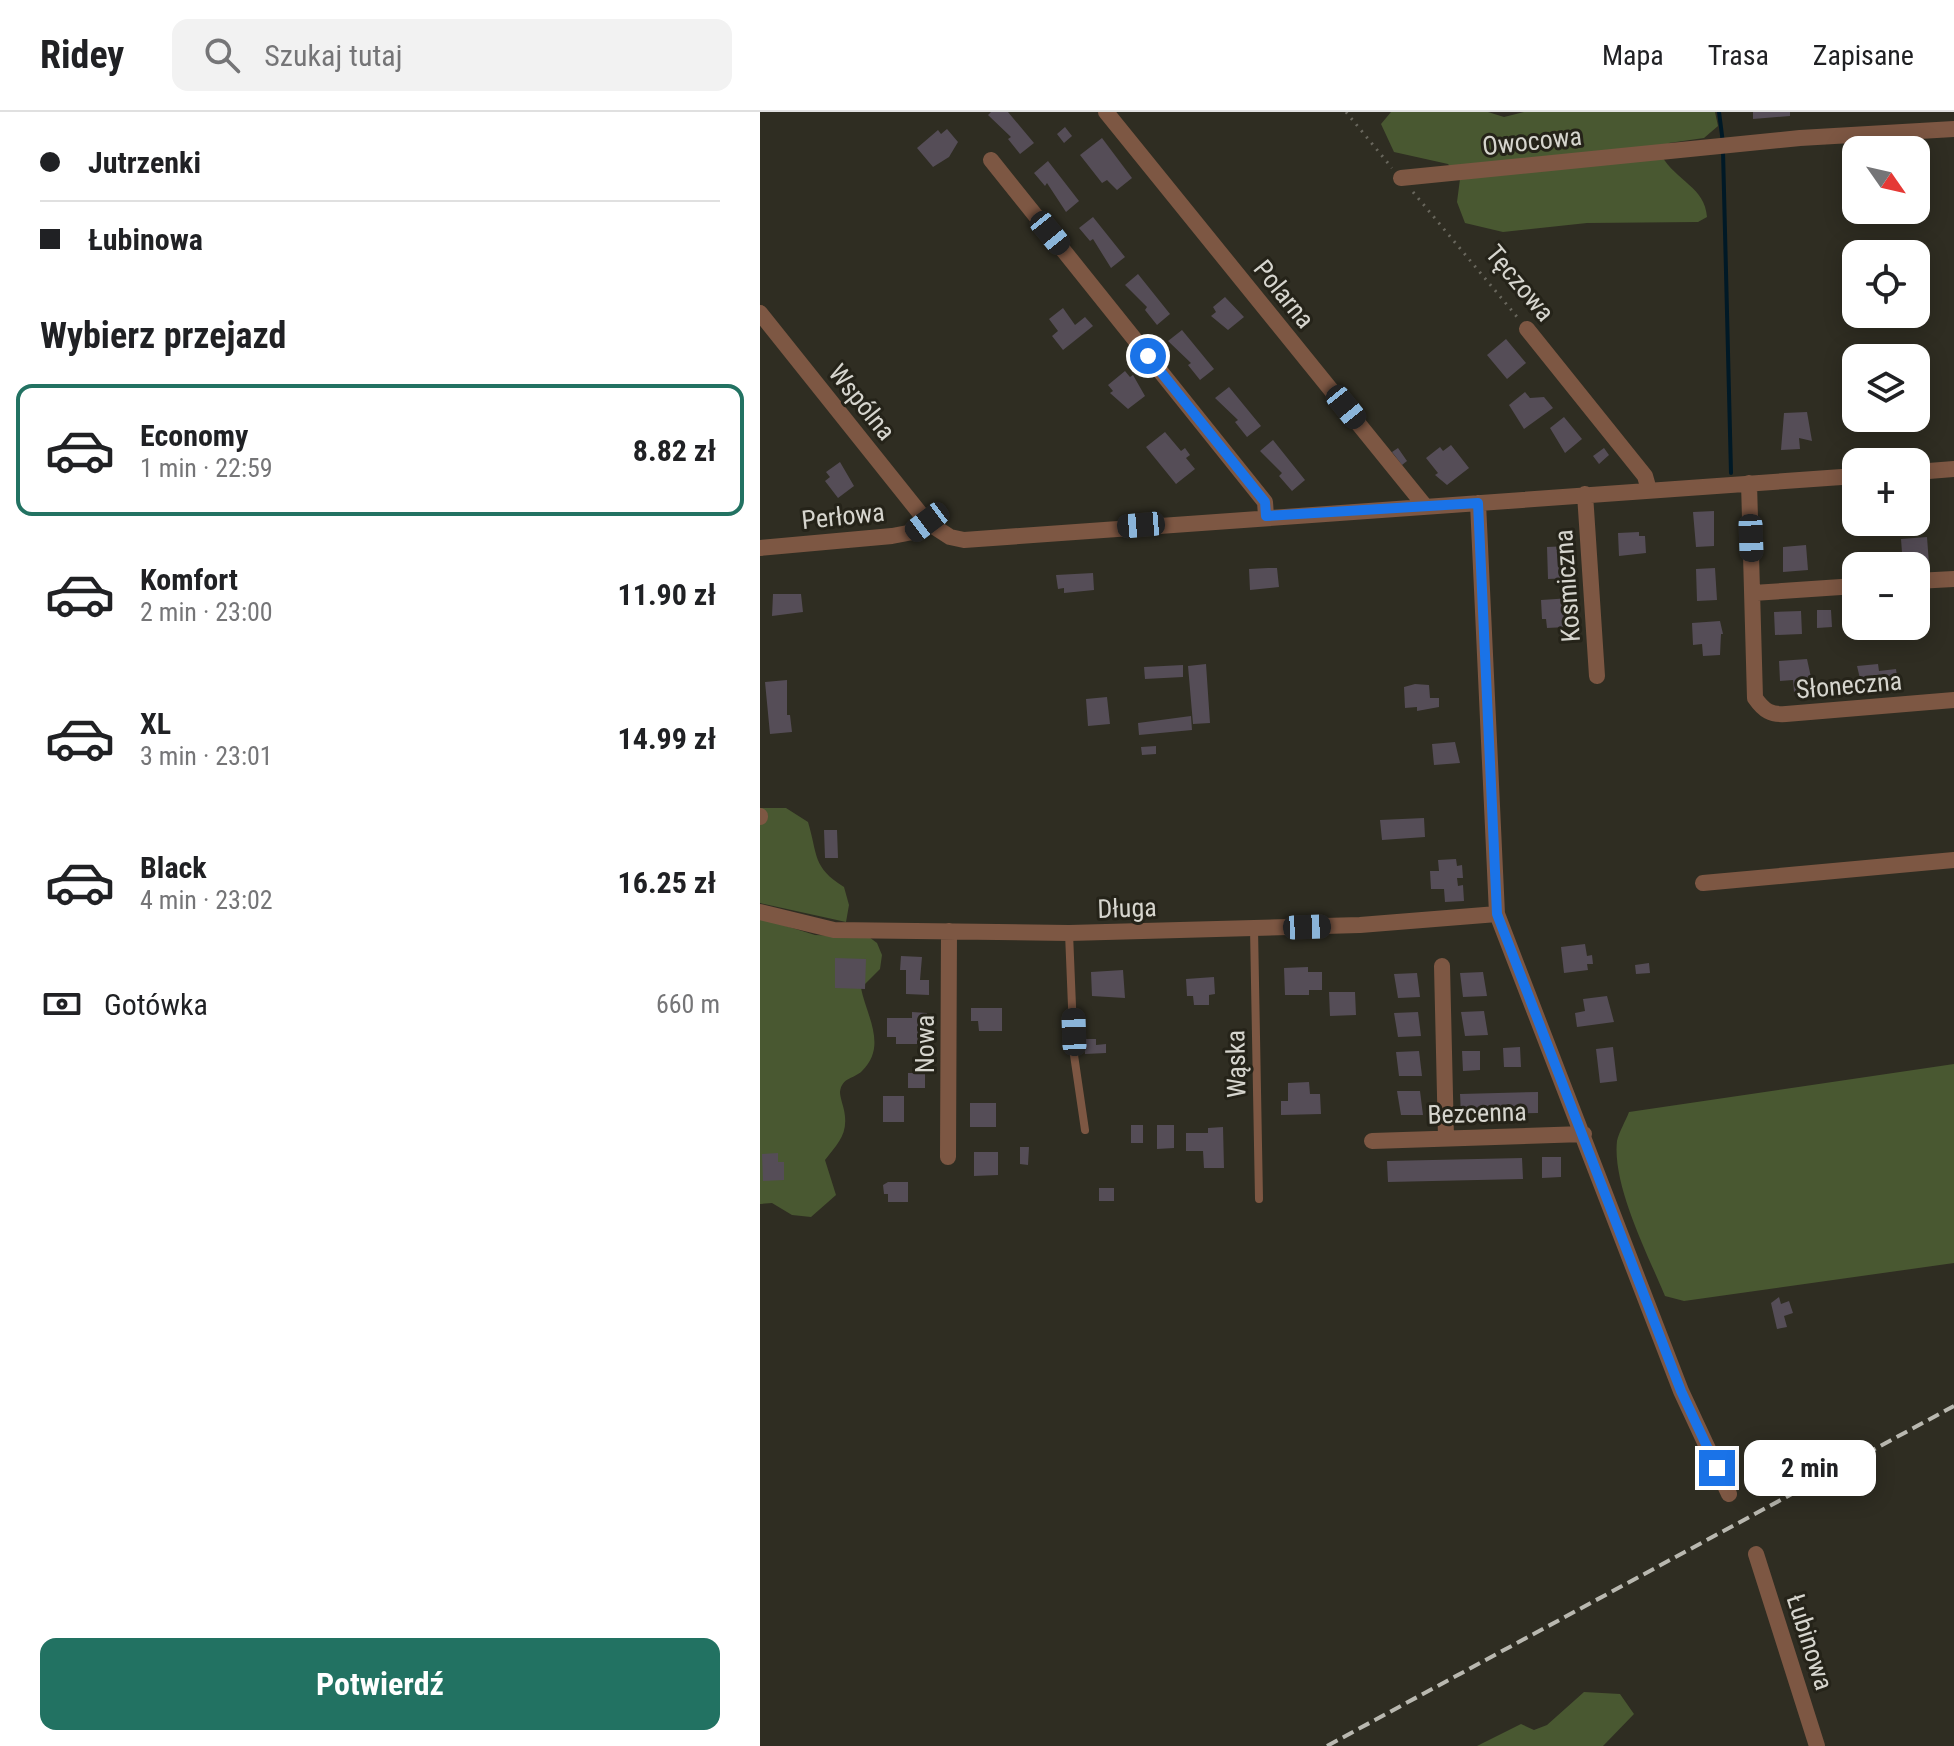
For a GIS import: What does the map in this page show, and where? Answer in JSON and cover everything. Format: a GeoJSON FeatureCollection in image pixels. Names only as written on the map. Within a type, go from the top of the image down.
{"type":"FeatureCollection","features":[{"type":"Feature","properties":{"kind":"street","name":"Polarna"},"geometry":{"type":"LineString","coordinates":[[1106,112],[1425,506]]}},
{"type":"Feature","properties":{"kind":"street","name":"Owocowa"},"geometry":{"type":"LineString","coordinates":[[1401,178],[1800,138],[1954,129]]}},
{"type":"Feature","properties":{"kind":"street"},"geometry":{"type":"LineString","coordinates":[[991,160],[1265,502],[1266,516]]}},
{"type":"Feature","properties":{"kind":"street","name":"Wspólna"},"geometry":{"type":"LineString","coordinates":[[760,313],[927,522]]}},
{"type":"Feature","properties":{"kind":"street","name":"Tęczowa"},"geometry":{"type":"LineString","coordinates":[[1527,329],[1645,476],[1649,490]]}},
{"type":"Feature","properties":{"kind":"street"},"geometry":{"type":"LineString","coordinates":[[1930,471],[1954,469]]}},
{"type":"Feature","properties":{"kind":"street"},"geometry":{"type":"LineString","coordinates":[[927,522],[939,531],[964,540],[1842,477]]}},
{"type":"Feature","properties":{"kind":"street"},"geometry":{"type":"LineString","coordinates":[[1749,483],[1753,593],[1842,587]]}},
{"type":"Feature","properties":{"kind":"street","name":"Kosmiczna"},"geometry":{"type":"LineString","coordinates":[[1585,494],[1597,676]]}},
{"type":"Feature","properties":{"kind":"street"},"geometry":{"type":"LineString","coordinates":[[1478,503],[1497,914],[1681,1391],[1729,1494]]}},
{"type":"Feature","properties":{"kind":"street","name":"Perłowa"},"geometry":{"type":"LineString","coordinates":[[760,548],[892,536],[913,532],[927,522]]}},
{"type":"Feature","properties":{"kind":"street"},"geometry":{"type":"LineString","coordinates":[[1930,580],[1954,579]]}},
{"type":"Feature","properties":{"kind":"street","name":"Słoneczna"},"geometry":{"type":"LineString","coordinates":[[1753,593],[1755,698],[1773,715],[1954,700]]}},
{"type":"Feature","properties":{"kind":"street"},"geometry":{"type":"LineString","coordinates":[[1703,883],[1954,860]]}},
{"type":"Feature","properties":{"kind":"street","name":"Długa"},"geometry":{"type":"LineString","coordinates":[[760,912],[834,930],[1069,933],[1360,925],[1497,914]]}},
{"type":"Feature","properties":{"kind":"street","name":"Nowa"},"geometry":{"type":"LineString","coordinates":[[948,1157],[949,931]]}},
{"type":"Feature","properties":{"kind":"street"},"geometry":{"type":"LineString","coordinates":[[1442,966],[1446,1138]]}},
{"type":"Feature","properties":{"kind":"street","name":"Bezcenna"},"geometry":{"type":"LineString","coordinates":[[1372,1141],[1584,1134]]}},
{"type":"Feature","properties":{"kind":"street","name":"Łubinowa"},"geometry":{"type":"LineString","coordinates":[[1756,1554],[1817,1746]]}},
{"type":"Feature","properties":{"kind":"lane","name":"Wąska"},"geometry":{"type":"LineString","coordinates":[[1254,928],[1259,1199]]}},
{"type":"Feature","properties":{"kind":"lane"},"geometry":{"type":"LineString","coordinates":[[1069,933],[1074,1055],[1085,1130]]}},
{"type":"Feature","properties":{"kind":"path","name":"Tęczowa"},"geometry":{"type":"LineString","coordinates":[[1346,112],[1527,329]]}},
{"type":"Feature","properties":{"kind":"green space"},"geometry":{"type":"Polygon","coordinates":[[[1391,112],[1488,112],[1504,117],[1524,112],[1715,112],[1718,126],[1704,138],[1669,143],[1661,155],[1696,191],[1707,217],[1698,222],[1587,223],[1503,232],[1465,223],[1457,202],[1460,179],[1448,164],[1394,152],[1381,124],[1391,112]]]}},
{"type":"Feature","properties":{"kind":"green space"},"geometry":{"type":"Polygon","coordinates":[[[760,808],[786,808],[808,822],[821,866],[844,887],[849,905],[846,922],[760,903],[760,808]]]}},
{"type":"Feature","properties":{"kind":"green space"},"geometry":{"type":"Polygon","coordinates":[[[760,918],[815,935],[869,937],[877,943],[882,955],[880,969],[861,988],[873,1030],[874,1051],[862,1071],[841,1087],[844,1132],[825,1160],[836,1195],[811,1217],[792,1215],[772,1203],[760,1204],[760,918]]]}},
{"type":"Feature","properties":{"kind":"green space"},"geometry":{"type":"Polygon","coordinates":[[[1954,1064],[1954,1263],[1684,1301],[1665,1296],[1633,1220],[1620,1178],[1617,1141],[1629,1112],[1954,1064]]]}},
{"type":"Feature","properties":{"kind":"green space"},"geometry":{"type":"Polygon","coordinates":[[[1584,1692],[1620,1694],[1634,1714],[1603,1746],[1477,1746],[1521,1724],[1534,1730],[1547,1725],[1584,1692]]]}},
{"type":"Feature","properties":{"kind":"building"},"geometry":{"type":"Polygon","coordinates":[[[991,112],[1008,112],[1034,143],[1020,154],[1008,139],[1011,137],[988,115],[991,112]]]}},
{"type":"Feature","properties":{"kind":"building"},"geometry":{"type":"Polygon","coordinates":[[[1753,112],[1790,112],[1790,116],[1753,119],[1753,112]]]}},
{"type":"Feature","properties":{"kind":"building"},"geometry":{"type":"Polygon","coordinates":[[[1065,127],[1072,136],[1064,143],[1057,134],[1065,127]]]}},
{"type":"Feature","properties":{"kind":"building"},"geometry":{"type":"Polygon","coordinates":[[[947,129],[958,142],[949,157],[933,167],[917,148],[938,130],[941,134],[947,129]]]}},
{"type":"Feature","properties":{"kind":"building"},"geometry":{"type":"Polygon","coordinates":[[[1102,138],[1132,178],[1117,190],[1107,180],[1102,183],[1080,155],[1102,138]]]}},
{"type":"Feature","properties":{"kind":"building"},"geometry":{"type":"Polygon","coordinates":[[[1048,161],[1079,201],[1066,212],[1047,183],[1045,186],[1034,173],[1048,161]]]}},
{"type":"Feature","properties":{"kind":"building"},"geometry":{"type":"Polygon","coordinates":[[[1093,217],[1125,257],[1111,268],[1093,239],[1090,241],[1079,228],[1093,217]]]}},
{"type":"Feature","properties":{"kind":"building"},"geometry":{"type":"Polygon","coordinates":[[[1138,274],[1170,314],[1157,325],[1145,310],[1147,307],[1125,285],[1138,274]]]}},
{"type":"Feature","properties":{"kind":"building"},"geometry":{"type":"Polygon","coordinates":[[[1225,297],[1244,317],[1228,330],[1211,316],[1216,312],[1213,307],[1225,297]]]}},
{"type":"Feature","properties":{"kind":"building"},"geometry":{"type":"Polygon","coordinates":[[[1063,308],[1075,325],[1085,317],[1093,326],[1063,350],[1052,336],[1058,331],[1049,319],[1063,308]]]}},
{"type":"Feature","properties":{"kind":"building"},"geometry":{"type":"Polygon","coordinates":[[[1182,330],[1214,369],[1200,380],[1188,365],[1191,363],[1168,341],[1182,330]]]}},
{"type":"Feature","properties":{"kind":"building"},"geometry":{"type":"Polygon","coordinates":[[[1506,339],[1526,363],[1507,379],[1487,355],[1506,339]]]}},
{"type":"Feature","properties":{"kind":"building"},"geometry":{"type":"Polygon","coordinates":[[[1125,371],[1130,377],[1133,375],[1145,396],[1128,409],[1110,393],[1113,391],[1108,385],[1125,371]]]}},
{"type":"Feature","properties":{"kind":"building"},"geometry":{"type":"Polygon","coordinates":[[[1229,387],[1261,426],[1247,437],[1235,422],[1238,420],[1215,398],[1229,387]]]}},
{"type":"Feature","properties":{"kind":"building"},"geometry":{"type":"Polygon","coordinates":[[[1525,392],[1530,398],[1544,397],[1553,408],[1524,429],[1509,405],[1525,392]]]}},
{"type":"Feature","properties":{"kind":"building"},"geometry":{"type":"Polygon","coordinates":[[[1807,412],[1812,441],[1799,438],[1800,449],[1781,450],[1784,413],[1807,412]]]}},
{"type":"Feature","properties":{"kind":"building"},"geometry":{"type":"Polygon","coordinates":[[[1564,417],[1582,439],[1565,453],[1550,428],[1564,417]]]}},
{"type":"Feature","properties":{"kind":"building"},"geometry":{"type":"Polygon","coordinates":[[[1165,432],[1181,451],[1185,448],[1190,455],[1186,458],[1195,469],[1176,484],[1146,447],[1165,432]]]}},
{"type":"Feature","properties":{"kind":"building"},"geometry":{"type":"Polygon","coordinates":[[[1273,440],[1305,480],[1292,491],[1279,476],[1282,473],[1260,451],[1273,440]]]}},
{"type":"Feature","properties":{"kind":"building"},"geometry":{"type":"Polygon","coordinates":[[[1451,445],[1469,468],[1447,485],[1435,475],[1438,473],[1426,458],[1440,447],[1443,451],[1451,445]]]}},
{"type":"Feature","properties":{"kind":"building"},"geometry":{"type":"Polygon","coordinates":[[[1398,448],[1407,461],[1402,465],[1392,452],[1398,448]]]}},
{"type":"Feature","properties":{"kind":"building"},"geometry":{"type":"Polygon","coordinates":[[[1604,448],[1609,455],[1599,464],[1593,456],[1604,448]]]}},
{"type":"Feature","properties":{"kind":"building"},"geometry":{"type":"Polygon","coordinates":[[[840,462],[854,486],[838,498],[825,481],[830,477],[826,472],[840,462]]]}},
{"type":"Feature","properties":{"kind":"building"},"geometry":{"type":"Polygon","coordinates":[[[1714,511],[1714,546],[1696,547],[1693,512],[1714,511]]]}},
{"type":"Feature","properties":{"kind":"building"},"geometry":{"type":"Polygon","coordinates":[[[1639,532],[1639,536],[1645,536],[1646,553],[1619,556],[1618,533],[1639,532]]]}},
{"type":"Feature","properties":{"kind":"building"},"geometry":{"type":"Polygon","coordinates":[[[1927,537],[1928,552],[1902,552],[1901,539],[1927,537]]]}},
{"type":"Feature","properties":{"kind":"building"},"geometry":{"type":"Polygon","coordinates":[[[1806,545],[1808,570],[1783,572],[1783,547],[1806,545]]]}},
{"type":"Feature","properties":{"kind":"building"},"geometry":{"type":"Polygon","coordinates":[[[1569,546],[1570,578],[1548,579],[1547,547],[1569,546]]]}},
{"type":"Feature","properties":{"kind":"building"},"geometry":{"type":"Polygon","coordinates":[[[1277,568],[1279,587],[1250,590],[1249,569],[1277,568]]]}},
{"type":"Feature","properties":{"kind":"building"},"geometry":{"type":"Polygon","coordinates":[[[1715,568],[1717,600],[1697,601],[1696,569],[1715,568]]]}},
{"type":"Feature","properties":{"kind":"building"},"geometry":{"type":"Polygon","coordinates":[[[1093,573],[1094,590],[1064,593],[1064,588],[1058,589],[1056,575],[1093,573]]]}},
{"type":"Feature","properties":{"kind":"building"},"geometry":{"type":"Polygon","coordinates":[[[773,594],[801,594],[803,612],[772,616],[773,594]]]}},
{"type":"Feature","properties":{"kind":"building"},"geometry":{"type":"Polygon","coordinates":[[[1571,598],[1572,618],[1566,618],[1566,627],[1547,628],[1546,619],[1542,619],[1541,600],[1571,598]]]}},
{"type":"Feature","properties":{"kind":"building"},"geometry":{"type":"Polygon","coordinates":[[[1817,610],[1831,610],[1832,627],[1817,628],[1817,610]]]}},
{"type":"Feature","properties":{"kind":"building"},"geometry":{"type":"Polygon","coordinates":[[[1801,611],[1802,634],[1775,635],[1774,612],[1801,611]]]}},
{"type":"Feature","properties":{"kind":"building"},"geometry":{"type":"Polygon","coordinates":[[[1720,621],[1723,634],[1720,655],[1703,656],[1702,644],[1693,645],[1692,623],[1720,621]]]}},
{"type":"Feature","properties":{"kind":"building"},"geometry":{"type":"Polygon","coordinates":[[[1807,659],[1814,691],[1794,692],[1793,680],[1780,681],[1779,661],[1807,659]]]}},
{"type":"Feature","properties":{"kind":"building"},"geometry":{"type":"Polygon","coordinates":[[[1206,664],[1210,723],[1193,724],[1188,666],[1206,664]]]}},
{"type":"Feature","properties":{"kind":"building"},"geometry":{"type":"Polygon","coordinates":[[[1878,664],[1879,671],[1896,669],[1898,684],[1874,689],[1874,686],[1862,687],[1857,666],[1878,664]]]}},
{"type":"Feature","properties":{"kind":"building"},"geometry":{"type":"Polygon","coordinates":[[[1183,665],[1183,677],[1145,679],[1144,667],[1183,665]]]}},
{"type":"Feature","properties":{"kind":"building"},"geometry":{"type":"Polygon","coordinates":[[[787,680],[787,715],[790,715],[792,732],[770,734],[765,682],[787,680]]]}},
{"type":"Feature","properties":{"kind":"building"},"geometry":{"type":"Polygon","coordinates":[[[1429,685],[1430,698],[1439,698],[1439,707],[1417,711],[1417,707],[1405,708],[1404,687],[1429,685]]]}},
{"type":"Feature","properties":{"kind":"building"},"geometry":{"type":"Polygon","coordinates":[[[1107,697],[1110,724],[1088,726],[1086,699],[1107,697]]]}},
{"type":"Feature","properties":{"kind":"building"},"geometry":{"type":"Polygon","coordinates":[[[1191,716],[1192,730],[1139,735],[1138,723],[1191,716]]]}},
{"type":"Feature","properties":{"kind":"building"},"geometry":{"type":"Polygon","coordinates":[[[1455,742],[1460,763],[1434,765],[1432,744],[1455,742]]]}},
{"type":"Feature","properties":{"kind":"building"},"geometry":{"type":"Polygon","coordinates":[[[1156,746],[1156,754],[1142,755],[1141,747],[1156,746]]]}},
{"type":"Feature","properties":{"kind":"building"},"geometry":{"type":"Polygon","coordinates":[[[1424,818],[1425,837],[1382,840],[1380,820],[1424,818]]]}},
{"type":"Feature","properties":{"kind":"building"},"geometry":{"type":"Polygon","coordinates":[[[824,830],[837,830],[838,858],[825,858],[824,830]]]}},
{"type":"Feature","properties":{"kind":"building"},"geometry":{"type":"Polygon","coordinates":[[[1456,859],[1457,866],[1462,865],[1463,878],[1457,878],[1458,886],[1463,885],[1464,901],[1445,902],[1444,889],[1431,889],[1430,871],[1439,871],[1438,860],[1456,859]]]}},
{"type":"Feature","properties":{"kind":"building"},"geometry":{"type":"Polygon","coordinates":[[[1585,944],[1587,956],[1592,955],[1593,964],[1587,964],[1588,970],[1564,973],[1561,947],[1585,944]]]}},
{"type":"Feature","properties":{"kind":"building"},"geometry":{"type":"Polygon","coordinates":[[[901,956],[922,957],[920,980],[929,980],[929,995],[906,994],[906,970],[900,970],[901,956]]]}},
{"type":"Feature","properties":{"kind":"building"},"geometry":{"type":"Polygon","coordinates":[[[835,958],[866,959],[865,989],[835,988],[835,958]]]}},
{"type":"Feature","properties":{"kind":"building"},"geometry":{"type":"Polygon","coordinates":[[[1649,963],[1650,973],[1636,974],[1635,965],[1649,963]]]}},
{"type":"Feature","properties":{"kind":"building"},"geometry":{"type":"Polygon","coordinates":[[[1308,967],[1308,972],[1322,972],[1322,990],[1309,990],[1309,995],[1285,995],[1284,968],[1308,967]]]}},
{"type":"Feature","properties":{"kind":"building"},"geometry":{"type":"Polygon","coordinates":[[[1123,970],[1125,998],[1092,996],[1091,972],[1123,970]]]}},
{"type":"Feature","properties":{"kind":"building"},"geometry":{"type":"Polygon","coordinates":[[[1483,972],[1487,996],[1463,997],[1460,973],[1483,972]]]}},
{"type":"Feature","properties":{"kind":"building"},"geometry":{"type":"Polygon","coordinates":[[[1417,973],[1420,997],[1398,998],[1394,974],[1417,973]]]}},
{"type":"Feature","properties":{"kind":"building"},"geometry":{"type":"Polygon","coordinates":[[[1214,977],[1215,994],[1209,995],[1209,1005],[1194,1005],[1193,996],[1187,996],[1186,979],[1214,977]]]}},
{"type":"Feature","properties":{"kind":"building"},"geometry":{"type":"Polygon","coordinates":[[[1329,992],[1355,992],[1356,1015],[1330,1016],[1329,992]]]}},
{"type":"Feature","properties":{"kind":"building"},"geometry":{"type":"Polygon","coordinates":[[[1607,996],[1614,1022],[1577,1027],[1575,1013],[1585,1011],[1583,999],[1607,996]]]}},
{"type":"Feature","properties":{"kind":"building"},"geometry":{"type":"Polygon","coordinates":[[[971,1008],[1002,1008],[1002,1031],[979,1031],[978,1021],[971,1021],[971,1008]]]}},
{"type":"Feature","properties":{"kind":"building"},"geometry":{"type":"Polygon","coordinates":[[[1484,1011],[1488,1035],[1465,1036],[1461,1012],[1484,1011]]]}},
{"type":"Feature","properties":{"kind":"building"},"geometry":{"type":"Polygon","coordinates":[[[912,1012],[927,1013],[927,1027],[919,1027],[921,1044],[896,1044],[896,1037],[887,1037],[887,1018],[912,1018],[912,1012]]]}},
{"type":"Feature","properties":{"kind":"building"},"geometry":{"type":"Polygon","coordinates":[[[1418,1012],[1421,1036],[1398,1037],[1394,1013],[1418,1012]]]}},
{"type":"Feature","properties":{"kind":"building"},"geometry":{"type":"Polygon","coordinates":[[[1084,1039],[1096,1039],[1096,1045],[1106,1044],[1106,1053],[1085,1054],[1084,1039]]]}},
{"type":"Feature","properties":{"kind":"building"},"geometry":{"type":"Polygon","coordinates":[[[1520,1047],[1521,1067],[1504,1067],[1503,1048],[1520,1047]]]}},
{"type":"Feature","properties":{"kind":"building"},"geometry":{"type":"Polygon","coordinates":[[[1613,1047],[1617,1081],[1600,1083],[1596,1049],[1613,1047]]]}},
{"type":"Feature","properties":{"kind":"building"},"geometry":{"type":"Polygon","coordinates":[[[1419,1051],[1422,1076],[1399,1076],[1396,1052],[1419,1051]]]}},
{"type":"Feature","properties":{"kind":"building"},"geometry":{"type":"Polygon","coordinates":[[[1462,1051],[1480,1051],[1480,1070],[1463,1071],[1462,1051]]]}},
{"type":"Feature","properties":{"kind":"building"},"geometry":{"type":"Polygon","coordinates":[[[921,1052],[935,1052],[935,1064],[921,1064],[921,1052]]]}},
{"type":"Feature","properties":{"kind":"building"},"geometry":{"type":"Polygon","coordinates":[[[908,1073],[925,1073],[925,1088],[908,1088],[908,1073]]]}},
{"type":"Feature","properties":{"kind":"building"},"geometry":{"type":"Polygon","coordinates":[[[1309,1082],[1310,1094],[1320,1094],[1321,1114],[1281,1115],[1281,1101],[1288,1101],[1288,1083],[1309,1082]]]}},
{"type":"Feature","properties":{"kind":"building"},"geometry":{"type":"Polygon","coordinates":[[[1397,1091],[1420,1091],[1423,1115],[1401,1115],[1397,1091]]]}},
{"type":"Feature","properties":{"kind":"building"},"geometry":{"type":"Polygon","coordinates":[[[1538,1092],[1538,1113],[1461,1114],[1460,1094],[1538,1092]]]}},
{"type":"Feature","properties":{"kind":"building"},"geometry":{"type":"Polygon","coordinates":[[[883,1096],[904,1096],[904,1122],[883,1122],[883,1096]]]}},
{"type":"Feature","properties":{"kind":"building"},"geometry":{"type":"Polygon","coordinates":[[[970,1103],[996,1103],[996,1127],[970,1127],[970,1103]]]}},
{"type":"Feature","properties":{"kind":"building"},"geometry":{"type":"Polygon","coordinates":[[[1131,1125],[1143,1125],[1143,1143],[1131,1143],[1131,1125]]]}},
{"type":"Feature","properties":{"kind":"building"},"geometry":{"type":"Polygon","coordinates":[[[1157,1125],[1174,1125],[1174,1148],[1157,1149],[1157,1125]]]}},
{"type":"Feature","properties":{"kind":"building"},"geometry":{"type":"Polygon","coordinates":[[[1223,1127],[1224,1168],[1204,1168],[1203,1151],[1186,1151],[1186,1133],[1208,1133],[1208,1128],[1223,1127]]]}},
{"type":"Feature","properties":{"kind":"building"},"geometry":{"type":"Polygon","coordinates":[[[1020,1147],[1029,1147],[1028,1165],[1020,1164],[1020,1147]]]}},
{"type":"Feature","properties":{"kind":"building"},"geometry":{"type":"Polygon","coordinates":[[[974,1152],[998,1152],[998,1175],[974,1176],[974,1152]]]}},
{"type":"Feature","properties":{"kind":"building"},"geometry":{"type":"Polygon","coordinates":[[[778,1153],[778,1162],[784,1162],[784,1180],[763,1181],[762,1154],[778,1153]]]}},
{"type":"Feature","properties":{"kind":"building"},"geometry":{"type":"Polygon","coordinates":[[[1542,1157],[1561,1157],[1561,1177],[1542,1178],[1542,1157]]]}},
{"type":"Feature","properties":{"kind":"building"},"geometry":{"type":"Polygon","coordinates":[[[1522,1158],[1523,1179],[1388,1182],[1387,1161],[1522,1158]]]}},
{"type":"Feature","properties":{"kind":"building"},"geometry":{"type":"Polygon","coordinates":[[[908,1182],[908,1202],[888,1202],[883,1185],[908,1182]]]}},
{"type":"Feature","properties":{"kind":"building"},"geometry":{"type":"Polygon","coordinates":[[[1099,1188],[1114,1188],[1114,1201],[1099,1201],[1099,1188]]]}},
{"type":"Feature","properties":{"kind":"building"},"geometry":{"type":"Polygon","coordinates":[[[1779,1297],[1781,1304],[1789,1301],[1793,1313],[1784,1316],[1787,1327],[1777,1329],[1771,1303],[1779,1297]]]}},
{"type":"Feature","properties":{"kind":"waterway"},"geometry":{"type":"LineString","coordinates":[[1719,112],[1723,143]]}},
{"type":"Feature","properties":{"kind":"waterway"},"geometry":{"type":"LineString","coordinates":[[1723,151],[1731,473]]}},
{"type":"Feature","properties":{"kind":"railway"},"geometry":{"type":"LineString","coordinates":[[1327,1746],[1954,1406]]}},
{"type":"Feature","properties":{"kind":"route"},"geometry":{"type":"LineString","coordinates":[[1148,356],[1265,502],[1266,516],[1478,503],[1482,645],[1493,779],[1497,914],[1681,1391],[1717,1468]]}}]}
